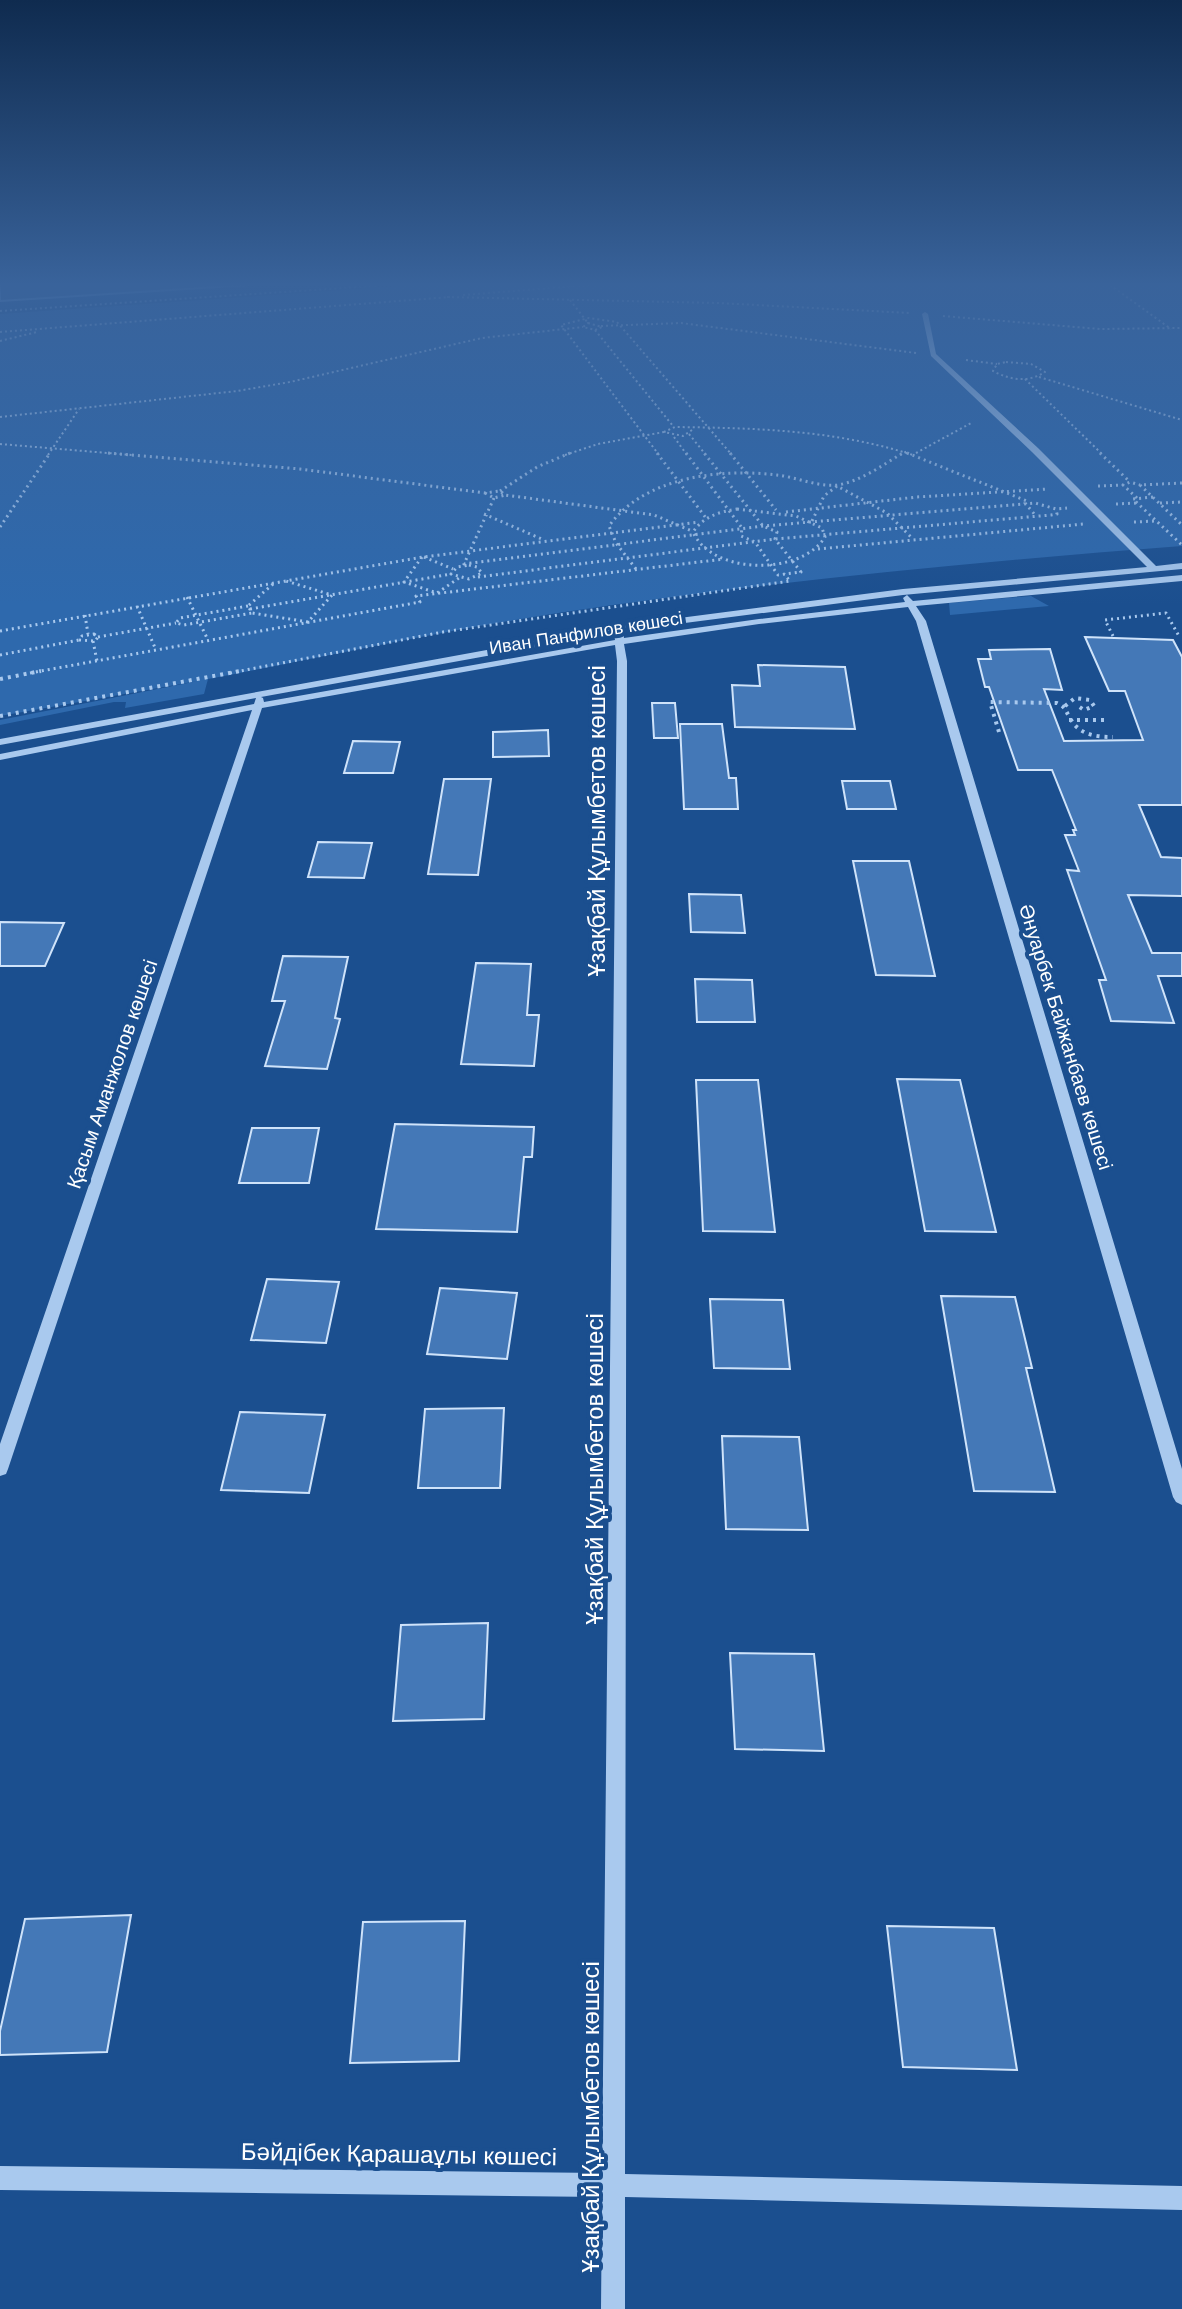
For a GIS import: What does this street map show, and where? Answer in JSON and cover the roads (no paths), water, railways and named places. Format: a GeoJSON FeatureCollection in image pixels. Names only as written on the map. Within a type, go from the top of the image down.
{"type":"FeatureCollection","features":[{"type":"Feature","properties":{"kind":"street"},"geometry":{"type":"LineString","coordinates":[[970,390],[1045,459],[1154,569]]}},
{"type":"Feature","properties":{"kind":"street","name":"Иван Панфилов көшесі"},"geometry":{"type":"LineString","coordinates":[[0,742],[618,635],[907,597],[1182,566]]}},
{"type":"Feature","properties":{"kind":"street","name":"Иван Панфилов көшесі"},"geometry":{"type":"LineString","coordinates":[[907,597],[1182,578]]}},
{"type":"Feature","properties":{"kind":"street","name":"Әнуарбек Байжанбаев көшесі"},"geometry":{"type":"LineString","coordinates":[[907,597],[921,621],[1182,1497]]}},
{"type":"Feature","properties":{"kind":"street","name":"Ұзақбай Құлымбетов көшесі"},"geometry":{"type":"LineString","coordinates":[[613,2309],[622,661],[618,635]]}},
{"type":"Feature","properties":{"kind":"street","name":"Иван Панфилов көшесі"},"geometry":{"type":"LineString","coordinates":[[0,757],[260,699]]}},
{"type":"Feature","properties":{"kind":"street","name":"Қасым Аманжолов көшесі"},"geometry":{"type":"LineString","coordinates":[[0,1469],[260,699]]}},
{"type":"Feature","properties":{"kind":"street","name":"Бәйдібек Қарашаұлы көшесі"},"geometry":{"type":"LineString","coordinates":[[0,2178],[614,2185],[1182,2198]]}}]}
